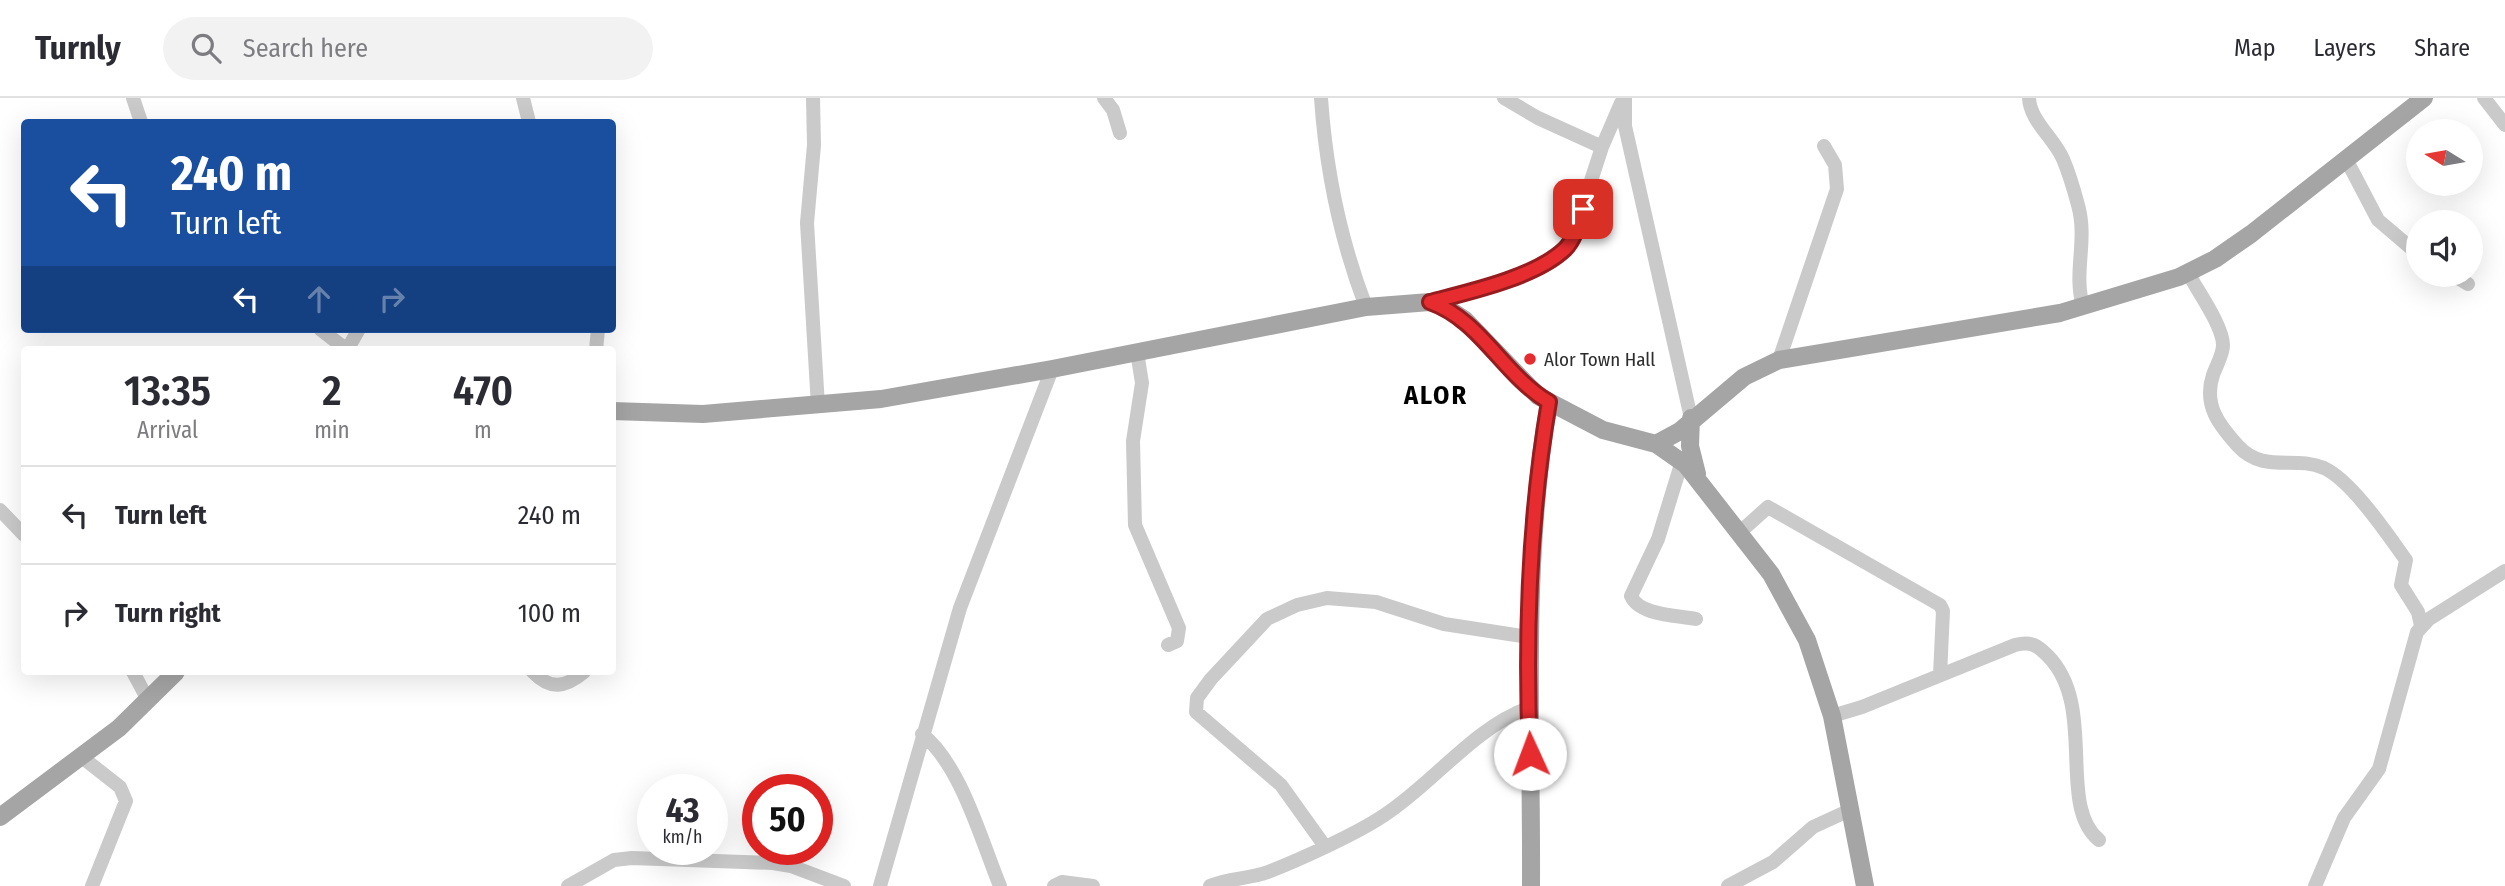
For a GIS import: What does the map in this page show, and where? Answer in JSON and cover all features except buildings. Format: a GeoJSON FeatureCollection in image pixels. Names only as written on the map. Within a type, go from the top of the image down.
{"type":"FeatureCollection","features":[{"type":"Feature","properties":{"kind":"main road"},"geometry":{"type":"LineString","coordinates":[[1656,444],[1666,441],[1744,377],[1779,360],[2083,306],[2144,290],[2188,273],[2215,259],[2251,234],[2424,98]]}},
{"type":"Feature","properties":{"kind":"main road"},"geometry":{"type":"LineString","coordinates":[[616,411],[703,414],[881,399],[1052,369],[1366,307],[1430,302],[1447,308],[1465,320],[1511,369],[1549,402],[1603,430],[1656,444],[1682,461],[1789,602],[1807,640],[1832,716],[1865,886]]}},
{"type":"Feature","properties":{"kind":"main road"},"geometry":{"type":"LineString","coordinates":[[1531,886],[1528,637],[1536,485],[1549,402]]}},
{"type":"Feature","properties":{"kind":"main road"},"geometry":{"type":"LineString","coordinates":[[1691,418],[1690,446],[1701,484]]}},
{"type":"Feature","properties":{"kind":"main road"},"geometry":{"type":"LineString","coordinates":[[0,817],[83,758],[173,675]]}},
{"type":"Feature","properties":{"kind":"street"},"geometry":{"type":"LineString","coordinates":[[133,98],[140,119]]}},
{"type":"Feature","properties":{"kind":"street"},"geometry":{"type":"LineString","coordinates":[[523,98],[528,119]]}},
{"type":"Feature","properties":{"kind":"street"},"geometry":{"type":"LineString","coordinates":[[813,98],[814,145],[807,223],[818,406]]}},
{"type":"Feature","properties":{"kind":"street"},"geometry":{"type":"LineString","coordinates":[[1104,98],[1113,110],[1120,133]]}},
{"type":"Feature","properties":{"kind":"street"},"geometry":{"type":"LineString","coordinates":[[1321,98],[1332,191],[1343,239],[1366,307]]}},
{"type":"Feature","properties":{"kind":"street"},"geometry":{"type":"LineString","coordinates":[[1504,98],[1538,118],[1602,148]]}},
{"type":"Feature","properties":{"kind":"street"},"geometry":{"type":"LineString","coordinates":[[1430,302],[1510,279],[1566,248],[1583,209],[1602,148],[1624,98]]}},
{"type":"Feature","properties":{"kind":"street"},"geometry":{"type":"LineString","coordinates":[[1624,98],[1627,138],[1691,418]]}},
{"type":"Feature","properties":{"kind":"street"},"geometry":{"type":"LineString","coordinates":[[2029,98],[2036,118],[2063,158],[2079,206],[2084,247],[2077,286],[2083,306]]}},
{"type":"Feature","properties":{"kind":"street"},"geometry":{"type":"LineString","coordinates":[[2484,98],[2505,125]]}},
{"type":"Feature","properties":{"kind":"street"},"geometry":{"type":"LineString","coordinates":[[1610,133],[1619,130],[1627,138]]}},
{"type":"Feature","properties":{"kind":"street"},"geometry":{"type":"LineString","coordinates":[[1779,360],[1837,189],[1835,165],[1824,146]]}},
{"type":"Feature","properties":{"kind":"street"},"geometry":{"type":"LineString","coordinates":[[2346,159],[2378,220],[2406,244]]}},
{"type":"Feature","properties":{"kind":"street"},"geometry":{"type":"LineString","coordinates":[[2188,273],[2223,346],[2209,394],[2213,413],[2239,447],[2252,458],[2264,463],[2324,468],[2344,484],[2406,560],[2401,585],[2418,612],[2421,626],[2406,666],[2379,769],[2344,818],[2315,886]]}},
{"type":"Feature","properties":{"kind":"street"},"geometry":{"type":"LineString","coordinates":[[325,333],[342,346]]}},
{"type":"Feature","properties":{"kind":"street"},"geometry":{"type":"LineString","coordinates":[[1137,352],[1142,383],[1133,441],[1136,525],[1179,628],[1177,641],[1168,645]]}},
{"type":"Feature","properties":{"kind":"street"},"geometry":{"type":"LineString","coordinates":[[880,886],[960,608],[1052,369]]}},
{"type":"Feature","properties":{"kind":"street"},"geometry":{"type":"LineString","coordinates":[[1682,461],[1657,539],[1631,596],[1637,605],[1651,610],[1696,619]]}},
{"type":"Feature","properties":{"kind":"street"},"geometry":{"type":"LineString","coordinates":[[1739,533],[1769,507],[1940,606],[1943,611],[1940,675]]}},
{"type":"Feature","properties":{"kind":"street"},"geometry":{"type":"LineString","coordinates":[[0,510],[21,533]]}},
{"type":"Feature","properties":{"kind":"street"},"geometry":{"type":"LineString","coordinates":[[2421,626],[2505,570]]}},
{"type":"Feature","properties":{"kind":"street"},"geometry":{"type":"LineString","coordinates":[[1324,845],[1281,785],[1196,712],[1197,698],[1211,679],[1267,619],[1297,605],[1327,598],[1376,602],[1444,624],[1528,637]]}},
{"type":"Feature","properties":{"kind":"street"},"geometry":{"type":"LineString","coordinates":[[1832,716],[2027,642],[2038,646],[2066,680],[2073,700],[2081,809],[2087,829],[2099,840]]}},
{"type":"Feature","properties":{"kind":"street"},"geometry":{"type":"LineString","coordinates":[[135,675],[148,700]]}},
{"type":"Feature","properties":{"kind":"street"},"geometry":{"type":"LineString","coordinates":[[536,675],[542,682],[558,686],[573,681],[580,675]]}},
{"type":"Feature","properties":{"kind":"street"},"geometry":{"type":"LineString","coordinates":[[1210,886],[1266,873],[1382,817],[1433,779],[1488,730],[1510,715],[1528,708]]}},
{"type":"Feature","properties":{"kind":"street"},"geometry":{"type":"LineString","coordinates":[[922,734],[935,744],[949,765],[1000,886]]}},
{"type":"Feature","properties":{"kind":"street"},"geometry":{"type":"LineString","coordinates":[[83,758],[120,787],[126,801],[92,886]]}},
{"type":"Feature","properties":{"kind":"street"},"geometry":{"type":"LineString","coordinates":[[1728,886],[1773,862],[1813,827],[1850,810]]}},
{"type":"Feature","properties":{"kind":"street"},"geometry":{"type":"LineString","coordinates":[[568,886],[605,864],[632,858],[773,863],[791,866],[844,886]]}},
{"type":"Feature","properties":{"kind":"street"},"geometry":{"type":"LineString","coordinates":[[1055,886],[1062,882],[1093,886]]}},
{"type":"Feature","properties":{"kind":"place","name":"Alor Town Hall"},"geometry":{"type":"Point","coordinates":[1530,359]}},
{"type":"Feature","properties":{"kind":"district","name":"ALOR"},"geometry":{"type":"Point","coordinates":[1436,395]}},
{"type":"Feature","properties":{"kind":"route"},"geometry":{"type":"LineString","coordinates":[[1530,754],[1528,637],[1536,485],[1549,402],[1538,396],[1465,320],[1447,308],[1430,302],[1510,279],[1551,258],[1566,248],[1583,209]]}}]}
